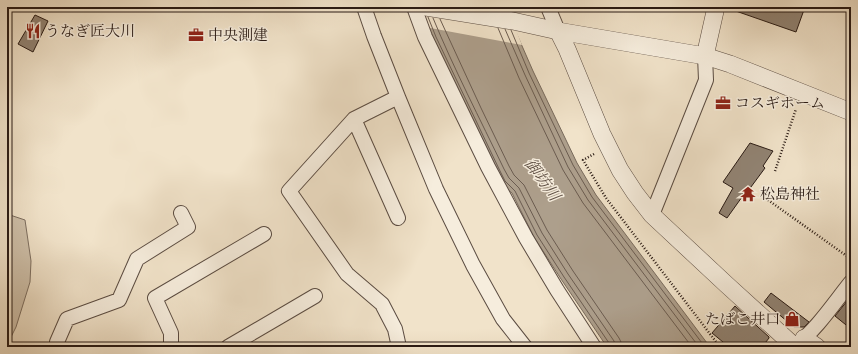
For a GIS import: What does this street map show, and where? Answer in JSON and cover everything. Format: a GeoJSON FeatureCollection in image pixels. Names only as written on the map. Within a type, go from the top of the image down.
{"type":"FeatureCollection","features":[{"type":"Feature","properties":{"kind":"street"},"geometry":{"type":"LineString","coordinates":[[364,7],[398,97],[436,189],[473,265],[503,319],[526,347]]}},
{"type":"Feature","properties":{"kind":"street"},"geometry":{"type":"LineString","coordinates":[[414,7],[425,37],[488,167],[526,238],[557,290],[594,347]]}},
{"type":"Feature","properties":{"kind":"street"},"geometry":{"type":"LineString","coordinates":[[426,7],[513,21],[558,31],[705,56],[851,112]]}},
{"type":"Feature","properties":{"kind":"street"},"geometry":{"type":"LineString","coordinates":[[548,7],[609,147],[620,170],[635,194],[652,215],[727,285],[802,345],[851,282]]}},
{"type":"Feature","properties":{"kind":"street"},"geometry":{"type":"LineString","coordinates":[[652,215],[706,80],[705,56],[716,7]]}},
{"type":"Feature","properties":{"kind":"street"},"geometry":{"type":"LineString","coordinates":[[398,97],[354,120],[289,191],[347,274],[382,304],[395,330],[399,347]]}},
{"type":"Feature","properties":{"kind":"street"},"geometry":{"type":"LineString","coordinates":[[354,120],[398,218]]}},
{"type":"Feature","properties":{"kind":"street"},"geometry":{"type":"LineString","coordinates":[[59,347],[57,342],[67,319],[119,300],[137,259],[188,227],[181,213]]}},
{"type":"Feature","properties":{"kind":"street"},"geometry":{"type":"LineString","coordinates":[[171,347],[171,333],[155,298],[264,234]]}},
{"type":"Feature","properties":{"kind":"street"},"geometry":{"type":"LineString","coordinates":[[228,347],[315,296]]}},
{"type":"Feature","properties":{"kind":"path"},"geometry":{"type":"LineString","coordinates":[[775,171],[796,109]]}},
{"type":"Feature","properties":{"kind":"path"},"geometry":{"type":"LineString","coordinates":[[609,147],[583,160],[606,198],[720,347]]}},
{"type":"Feature","properties":{"kind":"path"},"geometry":{"type":"LineString","coordinates":[[768,200],[851,258]]}},
{"type":"Feature","properties":{"kind":"shaded area"},"geometry":{"type":"Polygon","coordinates":[[[7,214],[25,220],[31,261],[30,282],[16,327],[7,345],[7,214]]]}},
{"type":"Feature","properties":{"kind":"water","name":"御坊川"},"geometry":{"type":"Polygon","coordinates":[[[419,7],[505,7],[533,71],[577,163],[596,195],[710,347],[607,347],[534,237],[512,193],[508,190],[467,115],[419,7]]]}},
{"type":"Feature","properties":{"kind":"pier"},"geometry":{"type":"Polygon","coordinates":[[[417,7],[507,7],[522,45],[425,27],[417,7]]]}},
{"type":"Feature","properties":{"kind":"building"},"geometry":{"type":"Polygon","coordinates":[[[730,7],[805,7],[796,32],[730,9],[730,7]]]}},
{"type":"Feature","properties":{"kind":"building"},"geometry":{"type":"Polygon","coordinates":[[[35,15],[48,21],[33,52],[18,44],[35,15]]]}},
{"type":"Feature","properties":{"kind":"building"},"geometry":{"type":"Polygon","coordinates":[[[750,143],[773,151],[763,166],[765,168],[727,218],[719,213],[733,188],[723,182],[750,143]]]}},
{"type":"Feature","properties":{"kind":"building"},"geometry":{"type":"Polygon","coordinates":[[[771,293],[809,322],[804,327],[794,327],[764,302],[771,293]]]}},
{"type":"Feature","properties":{"kind":"building"},"geometry":{"type":"Polygon","coordinates":[[[851,296],[851,329],[835,316],[851,296]]]}},
{"type":"Feature","properties":{"kind":"building"},"geometry":{"type":"Polygon","coordinates":[[[735,306],[769,337],[762,347],[729,347],[712,333],[735,306]]]}},
{"type":"Feature","properties":{"kind":"place","name":"うなぎ匠大川"},"geometry":{"type":"Point","coordinates":[33,31]}},
{"type":"Feature","properties":{"kind":"place","name":"中央測建"},"geometry":{"type":"Point","coordinates":[196,35]}},
{"type":"Feature","properties":{"kind":"place","name":"コスギホーム"},"geometry":{"type":"Point","coordinates":[723,103]}},
{"type":"Feature","properties":{"kind":"place","name":"松島神社"},"geometry":{"type":"Point","coordinates":[748,194]}},
{"type":"Feature","properties":{"kind":"place","name":"たばこ井口"},"geometry":{"type":"Point","coordinates":[792,319]}}]}
